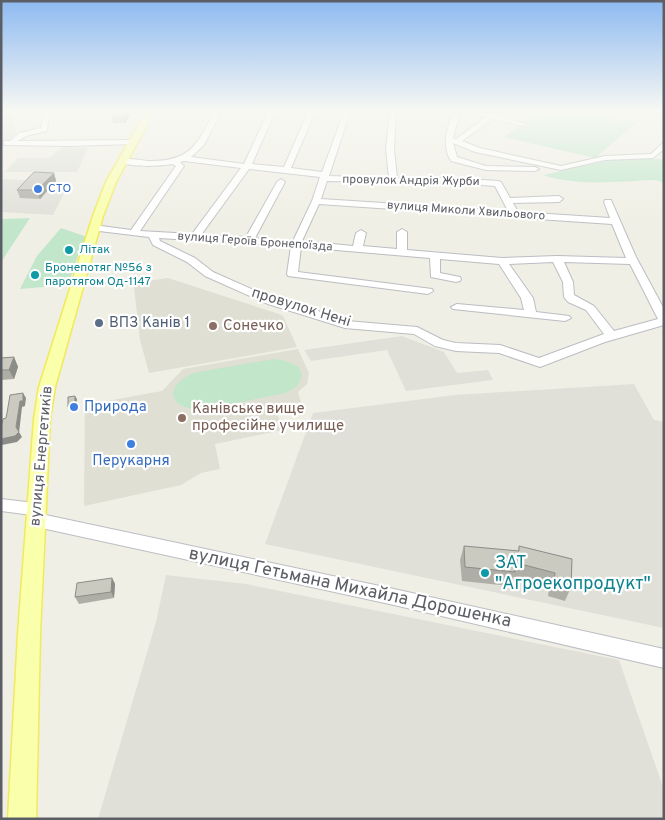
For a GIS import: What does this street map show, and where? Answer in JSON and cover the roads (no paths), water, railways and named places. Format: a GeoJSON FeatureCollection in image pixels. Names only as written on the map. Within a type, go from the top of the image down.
{"type":"FeatureCollection","features":[{"type":"Feature","properties":{"kind":"main road","name":"вулиця Енергетиків"},"geometry":{"type":"LineString","coordinates":[[22,819],[29,634],[42,419],[47,388],[94,228],[111,182],[129,150]]}},
{"type":"Feature","properties":{"kind":"street"},"geometry":{"type":"LineString","coordinates":[[123,161],[159,163],[178,159],[195,150]]}},
{"type":"Feature","properties":{"kind":"street"},"geometry":{"type":"LineString","coordinates":[[194,238],[247,166],[254,150]]}},
{"type":"Feature","properties":{"kind":"street"},"geometry":{"type":"LineString","coordinates":[[287,169],[295,150]]}},
{"type":"Feature","properties":{"kind":"street"},"geometry":{"type":"LineString","coordinates":[[333,150],[316,201],[296,244],[292,274],[428,291]]}},
{"type":"Feature","properties":{"kind":"street"},"geometry":{"type":"LineString","coordinates":[[390,150],[392,179]]}},
{"type":"Feature","properties":{"kind":"street"},"geometry":{"type":"LineString","coordinates":[[452,150],[451,157],[454,159],[486,168],[561,168],[605,158],[653,156],[658,150]]}},
{"type":"Feature","properties":{"kind":"street"},"geometry":{"type":"LineString","coordinates":[[479,150],[561,168]]}},
{"type":"Feature","properties":{"kind":"street"},"geometry":{"type":"LineString","coordinates":[[134,232],[180,166],[178,159]]}},
{"type":"Feature","properties":{"kind":"street","name":"провулок Андрія Журби"},"geometry":{"type":"LineString","coordinates":[[178,159],[216,164],[287,169],[324,177],[358,181],[413,179],[432,182],[464,180],[498,184],[507,201]]}},
{"type":"Feature","properties":{"kind":"street"},"geometry":{"type":"LineString","coordinates":[[248,240],[281,182]]}},
{"type":"Feature","properties":{"kind":"street"},"geometry":{"type":"LineString","coordinates":[[515,215],[507,201],[558,198]]}},
{"type":"Feature","properties":{"kind":"street","name":"вулиця Миколи Хвильового"},"geometry":{"type":"LineString","coordinates":[[316,201],[615,221]]}},
{"type":"Feature","properties":{"kind":"street"},"geometry":{"type":"LineString","coordinates":[[558,259],[568,282],[568,295],[572,300],[590,308],[612,336],[664,321],[633,260],[608,202]]}},
{"type":"Feature","properties":{"kind":"street","name":"вулиця Героїв Бронепоїзда"},"geometry":{"type":"LineString","coordinates":[[94,228],[153,235],[248,240],[502,261],[558,259],[633,260]]}},
{"type":"Feature","properties":{"kind":"street"},"geometry":{"type":"LineString","coordinates":[[402,232],[402,253]]}},
{"type":"Feature","properties":{"kind":"street"},"geometry":{"type":"LineString","coordinates":[[357,249],[361,233]]}},
{"type":"Feature","properties":{"kind":"street","name":"вулиця Героїв Бронепоїзда"},"geometry":{"type":"LineString","coordinates":[[153,235],[156,243],[191,260],[209,274],[236,287]]}},
{"type":"Feature","properties":{"kind":"street"},"geometry":{"type":"LineString","coordinates":[[435,255],[435,275],[456,279]]}},
{"type":"Feature","properties":{"kind":"street"},"geometry":{"type":"LineString","coordinates":[[502,261],[527,298],[531,314]]}},
{"type":"Feature","properties":{"kind":"street","name":"провулок Нені"},"geometry":{"type":"LineString","coordinates":[[236,287],[272,302],[314,313],[345,324],[417,331],[439,343],[456,347],[500,349],[540,363],[567,351],[612,336]]}},
{"type":"Feature","properties":{"kind":"street"},"geometry":{"type":"LineString","coordinates":[[457,307],[564,318]]}},
{"type":"Feature","properties":{"kind":"street","name":"вулиця Гетьмана Михайла Дорошенка"},"geometry":{"type":"LineString","coordinates":[[1,505],[37,515],[664,659]]}},
{"type":"Feature","properties":{"kind":"place","name":"СТО"},"geometry":{"type":"Point","coordinates":[38,189]}},
{"type":"Feature","properties":{"kind":"place","name":"Літак"},"geometry":{"type":"Point","coordinates":[69,250]}},
{"type":"Feature","properties":{"kind":"place","name":"Бронепотяг №56 з паротягом Од-1147"},"geometry":{"type":"Point","coordinates":[35,275]}},
{"type":"Feature","properties":{"kind":"place","name":"ВПЗ Канів 1"},"geometry":{"type":"Point","coordinates":[99,323]}},
{"type":"Feature","properties":{"kind":"place","name":"Сонечко"},"geometry":{"type":"Point","coordinates":[213,326]}},
{"type":"Feature","properties":{"kind":"place","name":"Природа"},"geometry":{"type":"Point","coordinates":[74,407]}},
{"type":"Feature","properties":{"kind":"place","name":"Канівське вище професійне училище"},"geometry":{"type":"Point","coordinates":[182,418]}},
{"type":"Feature","properties":{"kind":"place","name":"Перукарня"},"geometry":{"type":"Point","coordinates":[131,444]}},
{"type":"Feature","properties":{"kind":"place","name":"ЗАТ \"Агроекопродукт\""},"geometry":{"type":"Point","coordinates":[485,573]}}]}
